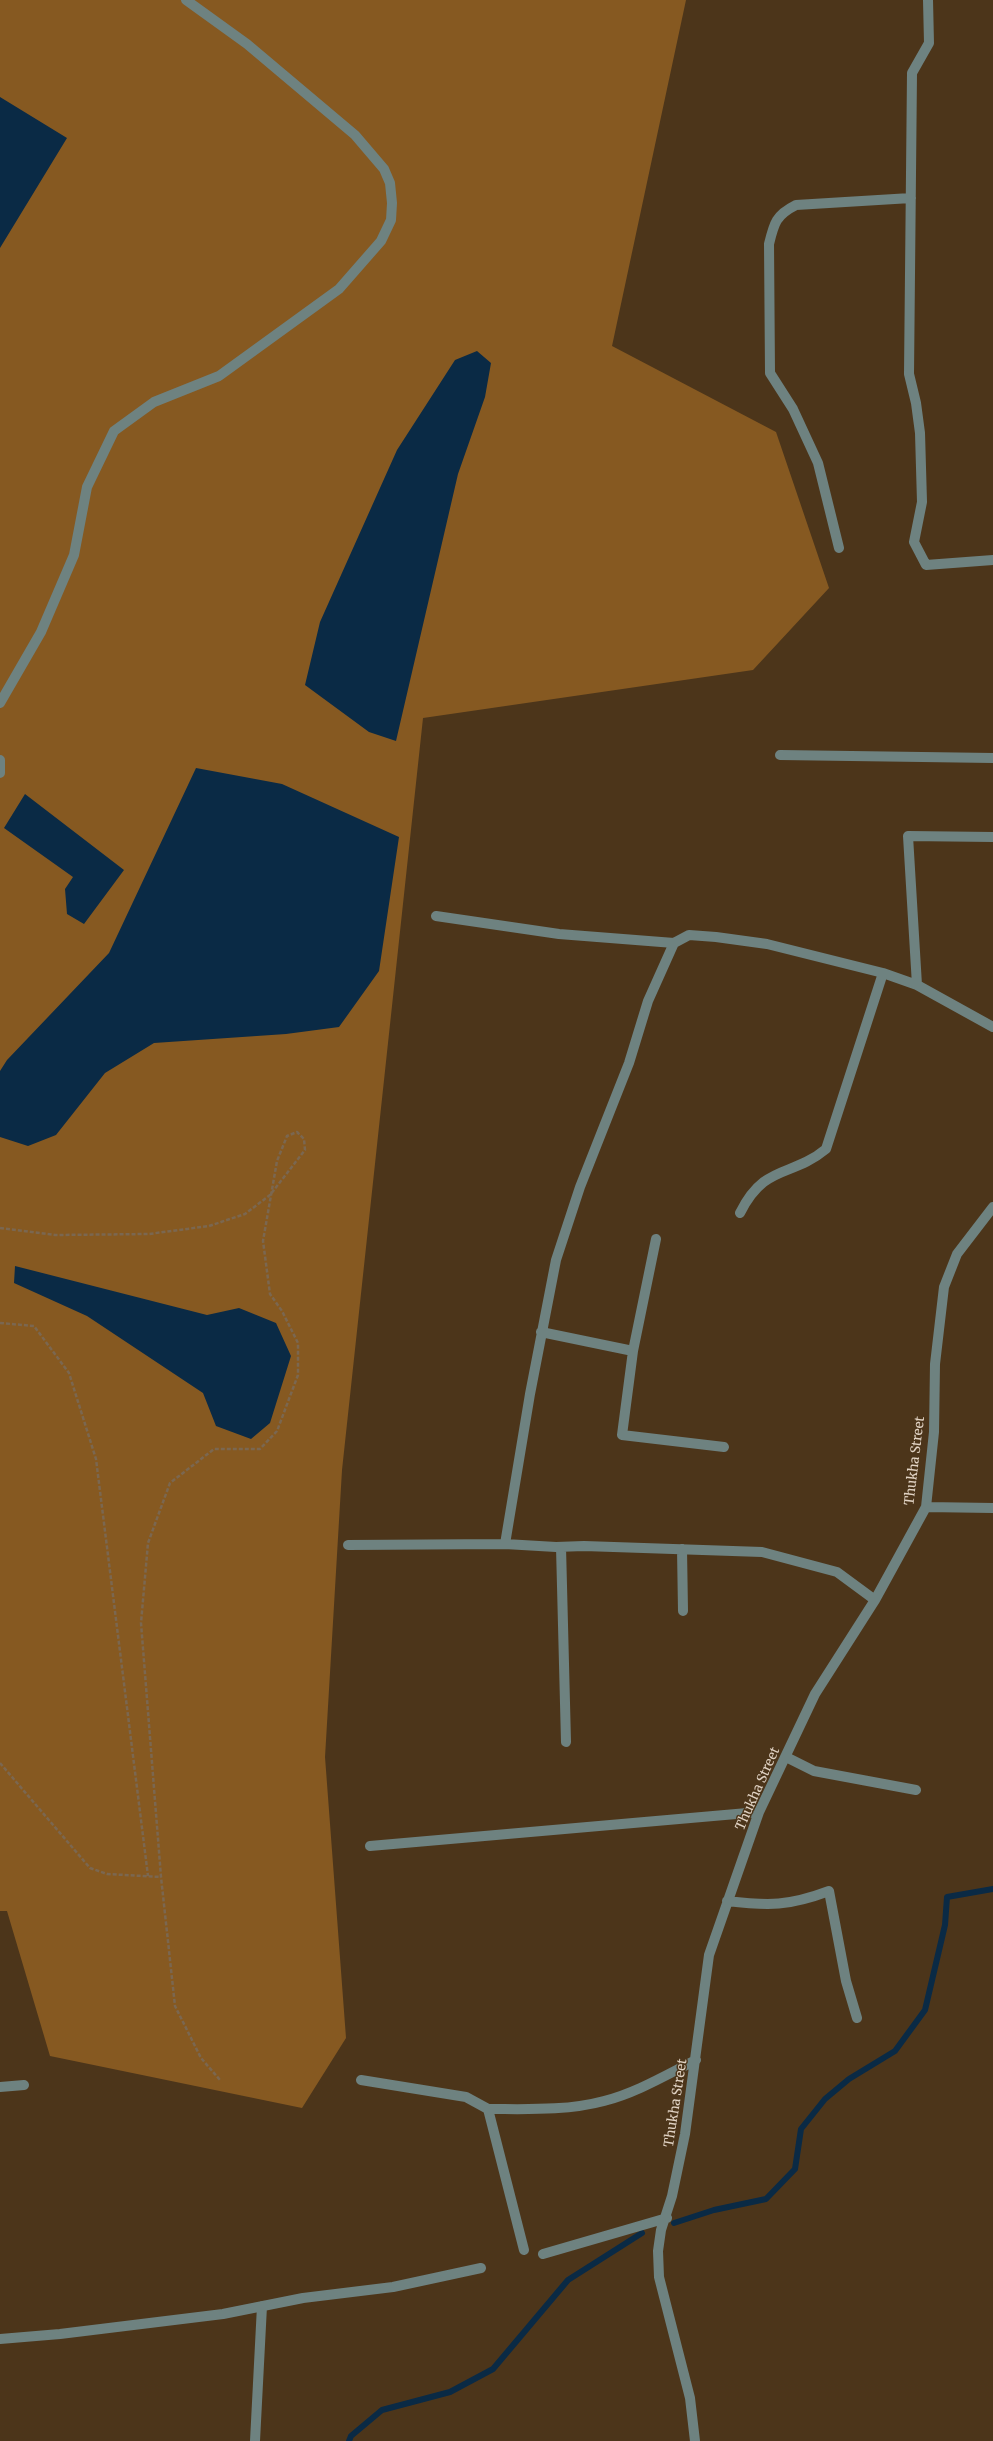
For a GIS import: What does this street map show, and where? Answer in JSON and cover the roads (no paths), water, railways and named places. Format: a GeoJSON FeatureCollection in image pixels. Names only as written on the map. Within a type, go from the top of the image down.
{"type":"FeatureCollection","features":[{"type":"Feature","properties":{"kind":"street"},"geometry":{"type":"LineString","coordinates":[[0,703],[41,632],[74,555],[87,487],[114,431],[154,402],[219,376],[339,289],[381,241],[391,220],[392,203],[390,183],[384,169],[355,135],[247,44],[186,0]]}},
{"type":"Feature","properties":{"kind":"street"},"geometry":{"type":"LineString","coordinates":[[928,0],[929,42],[912,73],[909,374],[916,403],[920,433],[922,502],[914,542],[926,565],[993,560]]}},
{"type":"Feature","properties":{"kind":"street"},"geometry":{"type":"LineString","coordinates":[[839,548],[818,463],[793,409],[770,373],[769,244],[774,226],[781,212],[796,206],[911,198]]}},
{"type":"Feature","properties":{"kind":"street"},"geometry":{"type":"LineString","coordinates":[[780,755],[993,758]]}},
{"type":"Feature","properties":{"kind":"street"},"geometry":{"type":"LineString","coordinates":[[0,760],[0,773]]}},
{"type":"Feature","properties":{"kind":"street"},"geometry":{"type":"LineString","coordinates":[[917,985],[908,836],[993,837]]}},
{"type":"Feature","properties":{"kind":"street"},"geometry":{"type":"LineString","coordinates":[[436,916],[559,934],[674,943]]}},
{"type":"Feature","properties":{"kind":"street"},"geometry":{"type":"LineString","coordinates":[[505,1544],[541,1332],[556,1260],[580,1187],[630,1063],[648,1001],[674,943],[689,934],[766,944],[883,973],[917,985],[993,1027]]}},
{"type":"Feature","properties":{"kind":"street"},"geometry":{"type":"LineString","coordinates":[[740,1213],[758,1185],[771,1176],[816,1158],[826,1149],[883,973]]}},
{"type":"Feature","properties":{"kind":"street","name":"Thukha Street"},"geometry":{"type":"LineString","coordinates":[[695,2441],[690,2398],[659,2276],[658,2251],[661,2230],[667,2218],[684,2134],[696,2060],[709,1955],[759,1812],[815,1694],[875,1600],[926,1507],[934,1432],[935,1364],[944,1287],[957,1254],[993,1207]]}},
{"type":"Feature","properties":{"kind":"street"},"geometry":{"type":"LineString","coordinates":[[656,1239],[633,1351],[622,1435],[724,1447]]}},
{"type":"Feature","properties":{"kind":"street"},"geometry":{"type":"LineString","coordinates":[[541,1332],[633,1351]]}},
{"type":"Feature","properties":{"kind":"street"},"geometry":{"type":"LineString","coordinates":[[926,1507],[993,1508]]}},
{"type":"Feature","properties":{"kind":"street"},"geometry":{"type":"LineString","coordinates":[[348,1545],[505,1544],[682,1550],[719,1549],[762,1552],[837,1572],[875,1600]]}},
{"type":"Feature","properties":{"kind":"street"},"geometry":{"type":"LineString","coordinates":[[561,1547],[566,1742]]}},
{"type":"Feature","properties":{"kind":"street"},"geometry":{"type":"LineString","coordinates":[[682,1550],[683,1611]]}},
{"type":"Feature","properties":{"kind":"street"},"geometry":{"type":"LineString","coordinates":[[786,1757],[814,1771],[916,1790]]}},
{"type":"Feature","properties":{"kind":"street"},"geometry":{"type":"LineString","coordinates":[[370,1846],[759,1812]]}},
{"type":"Feature","properties":{"kind":"street"},"geometry":{"type":"LineString","coordinates":[[727,1901],[760,1905],[784,1905],[829,1891],[846,1981],[857,2018]]}},
{"type":"Feature","properties":{"kind":"street"},"geometry":{"type":"LineString","coordinates":[[361,2080],[466,2097],[488,2109],[548,2109],[604,2102],[639,2088],[696,2060]]}},
{"type":"Feature","properties":{"kind":"street"},"geometry":{"type":"LineString","coordinates":[[0,2087],[24,2085]]}},
{"type":"Feature","properties":{"kind":"street"},"geometry":{"type":"LineString","coordinates":[[488,2109],[524,2250]]}},
{"type":"Feature","properties":{"kind":"street"},"geometry":{"type":"LineString","coordinates":[[543,2254],[667,2218]]}},
{"type":"Feature","properties":{"kind":"street"},"geometry":{"type":"LineString","coordinates":[[0,2339],[60,2334],[223,2314],[303,2298],[393,2287],[481,2268]]}},
{"type":"Feature","properties":{"kind":"street"},"geometry":{"type":"LineString","coordinates":[[255,2441],[262,2306]]}},
{"type":"Feature","properties":{"kind":"water"},"geometry":{"type":"Polygon","coordinates":[[[0,97],[67,138],[0,248],[0,97]]]}},
{"type":"Feature","properties":{"kind":"water"},"geometry":{"type":"Polygon","coordinates":[[[477,351],[491,363],[485,397],[458,474],[396,741],[369,732],[305,685],[320,622],[397,450],[455,360],[477,351]]]}},
{"type":"Feature","properties":{"kind":"water"},"geometry":{"type":"Polygon","coordinates":[[[196,768],[282,784],[399,837],[379,971],[339,1027],[286,1034],[154,1043],[105,1073],[56,1135],[28,1146],[0,1137],[0,1071],[7,1060],[109,953],[196,768]]]}},
{"type":"Feature","properties":{"kind":"water"},"geometry":{"type":"Polygon","coordinates":[[[25,794],[124,870],[84,924],[67,914],[65,889],[73,877],[4,828],[25,794]]]}},
{"type":"Feature","properties":{"kind":"water"},"geometry":{"type":"Polygon","coordinates":[[[15,1266],[207,1315],[239,1308],[276,1323],[291,1356],[270,1423],[251,1439],[216,1426],[203,1393],[87,1316],[14,1283],[15,1266]]]}},
{"type":"Feature","properties":{"kind":"waterway"},"geometry":{"type":"LineString","coordinates":[[674,2223],[714,2210],[766,2199],[795,2169],[801,2129],[825,2099],[849,2079],[895,2051],[925,2010],[945,1925],[947,1897],[993,1889]]}},
{"type":"Feature","properties":{"kind":"waterway"},"geometry":{"type":"LineString","coordinates":[[349,2441],[351,2436],[382,2410],[450,2392],[493,2369],[568,2280],[642,2233]]}}]}
